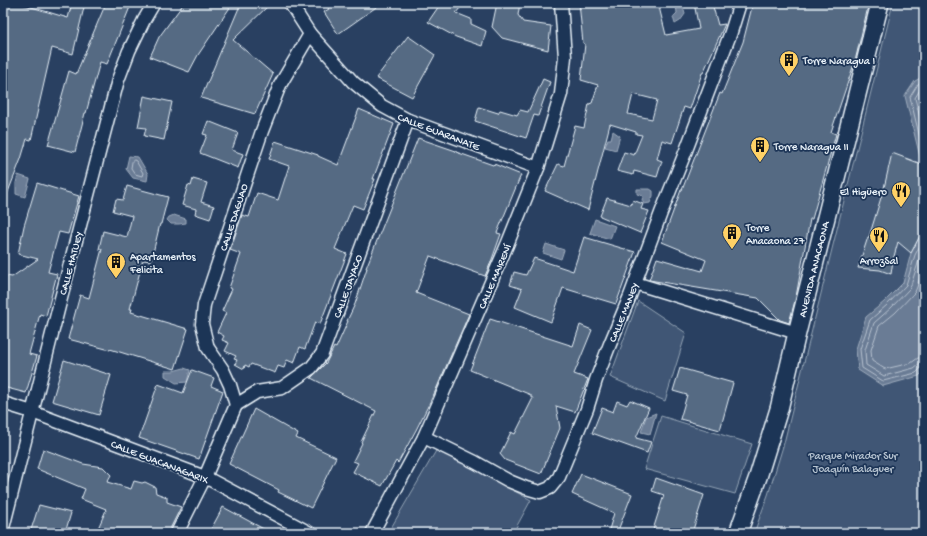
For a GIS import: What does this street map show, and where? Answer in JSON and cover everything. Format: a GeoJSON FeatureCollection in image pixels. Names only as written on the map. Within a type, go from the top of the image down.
{"type":"FeatureCollection","features":[{"type":"Feature","properties":{"kind":"main road","name":"AVENIDA ANACAONA"},"geometry":{"type":"LineString","coordinates":[[738,533],[758,477],[779,410],[880,3]]}},
{"type":"Feature","properties":{"kind":"street","name":"CALLE HATUEY"},"geometry":{"type":"LineString","coordinates":[[3,528],[118,80],[129,51],[154,3]]}},
{"type":"Feature","properties":{"kind":"street","name":"CALLE GUARANATE"},"geometry":{"type":"LineString","coordinates":[[290,3],[310,34],[353,82],[382,106],[408,120],[538,168]]}},
{"type":"Feature","properties":{"kind":"street","name":"CALLE MAIRENÍ"},"geometry":{"type":"LineString","coordinates":[[372,533],[424,437],[508,245],[538,168],[561,94],[566,57],[561,3]]}},
{"type":"Feature","properties":{"kind":"street","name":"CALLE MANEY"},"geometry":{"type":"LineString","coordinates":[[424,437],[475,462],[509,481],[526,488],[540,492],[550,488],[559,477],[587,409],[607,351],[635,284],[731,32],[740,3]]}},
{"type":"Feature","properties":{"kind":"street","name":"CALLE DAGUAO"},"geometry":{"type":"LineString","coordinates":[[236,405],[230,385],[223,370],[208,348],[202,324],[204,305],[262,131],[280,85],[310,34]]}},
{"type":"Feature","properties":{"kind":"street","name":"CALLE JAYACO"},"geometry":{"type":"LineString","coordinates":[[236,405],[257,392],[282,388],[311,368],[322,354],[408,120]]}},
{"type":"Feature","properties":{"kind":"street"},"geometry":{"type":"LineString","coordinates":[[635,284],[797,333]]}},
{"type":"Feature","properties":{"kind":"street","name":"CALLE GUACANAGARIX"},"geometry":{"type":"LineString","coordinates":[[3,403],[32,412],[205,477],[310,533]]}},
{"type":"Feature","properties":{"kind":"street"},"geometry":{"type":"LineString","coordinates":[[177,533],[205,477],[236,405]]}},
{"type":"Feature","properties":{"kind":"green space","name":"Parque Mirador Sur Joaquín Balaguer"},"geometry":{"type":"Polygon","coordinates":[[[893,3],[924,3],[924,533],[754,533],[768,495],[784,443],[893,3]]]}},
{"type":"Feature","properties":{"kind":"green space"},"geometry":{"type":"Polygon","coordinates":[[[638,301],[686,333],[665,401],[610,377],[638,301]]]}},
{"type":"Feature","properties":{"kind":"green space"},"geometry":{"type":"Polygon","coordinates":[[[661,416],[752,444],[735,494],[644,469],[661,416]]]}},
{"type":"Feature","properties":{"kind":"green space"},"geometry":{"type":"Polygon","coordinates":[[[437,449],[531,500],[513,533],[388,533],[437,449]]]}},
{"type":"Feature","properties":{"kind":"water"},"geometry":{"type":"Polygon","coordinates":[[[682,3],[685,14],[680,21],[675,24],[673,17],[677,13],[676,5],[682,3]]]}},
{"type":"Feature","properties":{"kind":"water"},"geometry":{"type":"Polygon","coordinates":[[[924,76],[924,166],[922,165],[905,96],[915,81],[924,76]]]}},
{"type":"Feature","properties":{"kind":"water"},"geometry":{"type":"Polygon","coordinates":[[[613,131],[620,136],[616,150],[605,147],[608,139],[611,139],[613,131]]]}},
{"type":"Feature","properties":{"kind":"water"},"geometry":{"type":"Polygon","coordinates":[[[129,156],[138,157],[148,174],[147,181],[133,178],[126,169],[129,156]]]}},
{"type":"Feature","properties":{"kind":"water"},"geometry":{"type":"Polygon","coordinates":[[[18,175],[30,179],[25,197],[16,194],[18,175]]]}},
{"type":"Feature","properties":{"kind":"water"},"geometry":{"type":"Polygon","coordinates":[[[637,189],[650,189],[653,191],[653,196],[650,203],[644,204],[642,200],[643,196],[637,194],[637,189]]]}},
{"type":"Feature","properties":{"kind":"water"},"geometry":{"type":"Polygon","coordinates":[[[174,215],[186,219],[186,223],[171,224],[167,220],[169,217],[174,215]]]}},
{"type":"Feature","properties":{"kind":"water"},"geometry":{"type":"Polygon","coordinates":[[[595,219],[615,226],[610,239],[590,233],[595,219]]]}},
{"type":"Feature","properties":{"kind":"water"},"geometry":{"type":"Polygon","coordinates":[[[924,229],[924,371],[919,376],[883,386],[858,370],[856,349],[866,317],[903,283],[911,253],[924,229]]]}},
{"type":"Feature","properties":{"kind":"water"},"geometry":{"type":"Polygon","coordinates":[[[546,244],[564,250],[561,259],[543,253],[546,244]]]}},
{"type":"Feature","properties":{"kind":"water"},"geometry":{"type":"Polygon","coordinates":[[[184,368],[190,370],[187,382],[176,383],[165,376],[165,371],[173,371],[184,368]]]}},
{"type":"Feature","properties":{"kind":"water"},"geometry":{"type":"Polygon","coordinates":[[[656,413],[650,434],[641,432],[646,417],[656,413]]]}},
{"type":"Feature","properties":{"kind":"building"},"geometry":{"type":"Polygon","coordinates":[[[3,3],[18,3],[68,18],[72,3],[85,3],[73,54],[52,48],[31,140],[27,139],[21,159],[4,202],[3,3]]]}},
{"type":"Feature","properties":{"kind":"building"},"geometry":{"type":"Polygon","coordinates":[[[106,3],[121,3],[130,7],[107,64],[100,62],[75,152],[48,145],[69,71],[76,74],[106,3]]]}},
{"type":"Feature","properties":{"kind":"building"},"geometry":{"type":"Polygon","coordinates":[[[184,3],[233,3],[198,55],[189,72],[150,57],[159,37],[184,3]]]}},
{"type":"Feature","properties":{"kind":"building"},"geometry":{"type":"Polygon","coordinates":[[[241,3],[271,3],[233,40],[273,74],[255,114],[201,98],[241,3]]]}},
{"type":"Feature","properties":{"kind":"building"},"geometry":{"type":"Polygon","coordinates":[[[324,3],[382,3],[338,34],[324,12],[329,9],[324,3]]]}},
{"type":"Feature","properties":{"kind":"building"},"geometry":{"type":"Polygon","coordinates":[[[441,3],[464,3],[456,13],[471,19],[471,24],[486,31],[482,46],[456,37],[428,22],[441,3]]]}},
{"type":"Feature","properties":{"kind":"building"},"geometry":{"type":"Polygon","coordinates":[[[497,3],[520,3],[518,15],[523,22],[551,26],[548,50],[502,38],[492,27],[497,3]]]}},
{"type":"Feature","properties":{"kind":"building"},"geometry":{"type":"Polygon","coordinates":[[[579,3],[658,3],[666,35],[699,29],[694,3],[712,3],[718,25],[725,24],[702,73],[690,109],[684,107],[672,143],[662,140],[657,159],[662,161],[657,177],[634,171],[633,175],[617,171],[624,152],[634,155],[642,135],[610,124],[588,210],[545,191],[558,164],[564,166],[575,126],[584,128],[589,104],[592,103],[598,85],[581,80],[585,44],[583,43],[579,3]],[[633,94],[628,114],[652,119],[657,100],[633,94]]]}},
{"type":"Feature","properties":{"kind":"building"},"geometry":{"type":"Polygon","coordinates":[[[753,3],[869,3],[855,61],[831,132],[836,134],[812,219],[810,219],[796,297],[789,323],[780,320],[758,298],[649,280],[657,258],[702,271],[706,260],[662,242],[720,93],[722,94],[743,42],[753,3]]]}},
{"type":"Feature","properties":{"kind":"building"},"geometry":{"type":"Polygon","coordinates":[[[408,36],[435,55],[412,97],[376,78],[408,36]]]}},
{"type":"Feature","properties":{"kind":"building"},"geometry":{"type":"Polygon","coordinates":[[[543,79],[550,82],[538,116],[534,115],[526,138],[475,121],[479,107],[498,113],[500,110],[517,115],[520,110],[528,112],[543,79]]]}},
{"type":"Feature","properties":{"kind":"building"},"geometry":{"type":"Polygon","coordinates":[[[144,96],[172,102],[164,140],[144,136],[146,128],[138,127],[144,96]]]}},
{"type":"Feature","properties":{"kind":"building"},"geometry":{"type":"Polygon","coordinates":[[[359,109],[394,124],[363,209],[353,205],[335,249],[347,254],[320,324],[315,322],[305,349],[300,347],[294,363],[287,360],[284,368],[278,366],[275,373],[251,364],[249,367],[245,365],[244,369],[235,364],[237,360],[234,359],[236,356],[225,351],[229,343],[222,340],[224,336],[217,332],[226,313],[222,311],[232,289],[229,288],[241,254],[230,250],[242,215],[249,217],[257,193],[278,200],[289,166],[269,159],[275,141],[318,155],[338,165],[359,109]]]}},
{"type":"Feature","properties":{"kind":"building"},"geometry":{"type":"Polygon","coordinates":[[[208,121],[238,133],[232,150],[243,154],[238,168],[200,153],[207,135],[203,134],[208,121]]]}},
{"type":"Feature","properties":{"kind":"building"},"geometry":{"type":"Polygon","coordinates":[[[418,138],[493,165],[494,164],[521,175],[497,233],[501,234],[485,276],[430,256],[416,293],[469,314],[435,392],[416,430],[398,463],[396,461],[382,486],[353,472],[358,463],[353,461],[376,411],[311,378],[326,363],[334,347],[336,348],[355,304],[366,268],[418,138]]]}},
{"type":"Feature","properties":{"kind":"building","name":"El Higüero"},"geometry":{"type":"Polygon","coordinates":[[[892,153],[924,165],[924,228],[911,253],[898,242],[891,274],[880,270],[858,268],[884,188],[892,153]]]}},
{"type":"Feature","properties":{"kind":"building"},"geometry":{"type":"Polygon","coordinates":[[[193,179],[207,183],[201,202],[214,206],[210,219],[195,214],[196,209],[182,205],[188,185],[191,186],[193,179]]]}},
{"type":"Feature","properties":{"kind":"building"},"geometry":{"type":"Polygon","coordinates":[[[37,183],[79,196],[68,234],[59,232],[48,272],[57,274],[46,316],[40,314],[29,354],[37,356],[26,393],[3,387],[3,279],[6,276],[12,277],[38,259],[18,254],[24,226],[37,183]]]}},
{"type":"Feature","properties":{"kind":"building"},"geometry":{"type":"Polygon","coordinates":[[[127,186],[168,197],[151,261],[143,260],[130,309],[132,309],[131,312],[188,329],[175,369],[110,349],[68,339],[80,295],[89,298],[102,249],[99,249],[103,231],[127,237],[132,216],[113,211],[116,199],[123,200],[127,186]]]}},
{"type":"Feature","properties":{"kind":"building"},"geometry":{"type":"Polygon","coordinates":[[[607,198],[631,205],[633,200],[643,204],[641,209],[649,211],[640,233],[600,216],[607,198]]]}},
{"type":"Feature","properties":{"kind":"building"},"geometry":{"type":"Polygon","coordinates":[[[584,237],[635,252],[616,304],[563,288],[551,322],[515,307],[522,289],[510,285],[514,272],[526,275],[534,258],[573,271],[584,237]]]}},
{"type":"Feature","properties":{"kind":"building"},"geometry":{"type":"Polygon","coordinates":[[[490,319],[573,346],[580,325],[592,330],[574,374],[588,379],[575,412],[556,406],[560,428],[541,474],[505,460],[500,454],[511,432],[515,434],[533,398],[531,398],[531,395],[470,370],[490,319]]]}},
{"type":"Feature","properties":{"kind":"building"},"geometry":{"type":"Polygon","coordinates":[[[64,360],[111,375],[99,415],[52,401],[64,360]]]}},
{"type":"Feature","properties":{"kind":"building"},"geometry":{"type":"Polygon","coordinates":[[[680,368],[733,383],[720,430],[680,419],[687,395],[673,391],[680,368]]]}},
{"type":"Feature","properties":{"kind":"building"},"geometry":{"type":"Polygon","coordinates":[[[192,370],[214,378],[211,386],[223,391],[199,459],[139,438],[158,384],[183,393],[192,370]]]}},
{"type":"Feature","properties":{"kind":"building"},"geometry":{"type":"Polygon","coordinates":[[[630,400],[649,408],[636,438],[651,442],[647,453],[592,433],[602,408],[613,412],[617,401],[627,405],[630,400]]]}},
{"type":"Feature","properties":{"kind":"building"},"geometry":{"type":"Polygon","coordinates":[[[254,409],[298,434],[296,438],[336,457],[311,508],[278,492],[279,490],[229,464],[254,409]]]}},
{"type":"Feature","properties":{"kind":"building"},"geometry":{"type":"Polygon","coordinates":[[[43,449],[83,464],[103,467],[111,475],[107,482],[131,489],[134,481],[142,483],[145,482],[155,487],[156,493],[167,497],[167,502],[181,507],[168,533],[96,533],[106,509],[81,499],[85,489],[37,469],[43,449]]]}},
{"type":"Feature","properties":{"kind":"building"},"geometry":{"type":"Polygon","coordinates":[[[581,474],[632,494],[617,533],[608,533],[614,513],[572,494],[581,474]]]}},
{"type":"Feature","properties":{"kind":"building"},"geometry":{"type":"Polygon","coordinates":[[[656,478],[704,495],[692,533],[652,533],[664,495],[652,491],[656,478]]]}},
{"type":"Feature","properties":{"kind":"building"},"geometry":{"type":"Polygon","coordinates":[[[39,505],[71,513],[65,533],[30,533],[39,505]]]}},
{"type":"Feature","properties":{"kind":"building"},"geometry":{"type":"Polygon","coordinates":[[[223,507],[271,533],[209,533],[223,507]]]}},
{"type":"Feature","properties":{"kind":"place","name":"Torre Naragua I"},"geometry":{"type":"Point","coordinates":[789,77]}},
{"type":"Feature","properties":{"kind":"place","name":"Torre Naragua II"},"geometry":{"type":"Point","coordinates":[760,163]}},
{"type":"Feature","properties":{"kind":"place","name":"El Higüero"},"geometry":{"type":"Point","coordinates":[901,208]}},
{"type":"Feature","properties":{"kind":"place","name":"Torre Anacaona 27"},"geometry":{"type":"Point","coordinates":[732,250]}},
{"type":"Feature","properties":{"kind":"place","name":"ArrozSal"},"geometry":{"type":"Point","coordinates":[879,253]}},
{"type":"Feature","properties":{"kind":"place","name":"Apartamentos Felicita"},"geometry":{"type":"Point","coordinates":[116,279]}}]}
